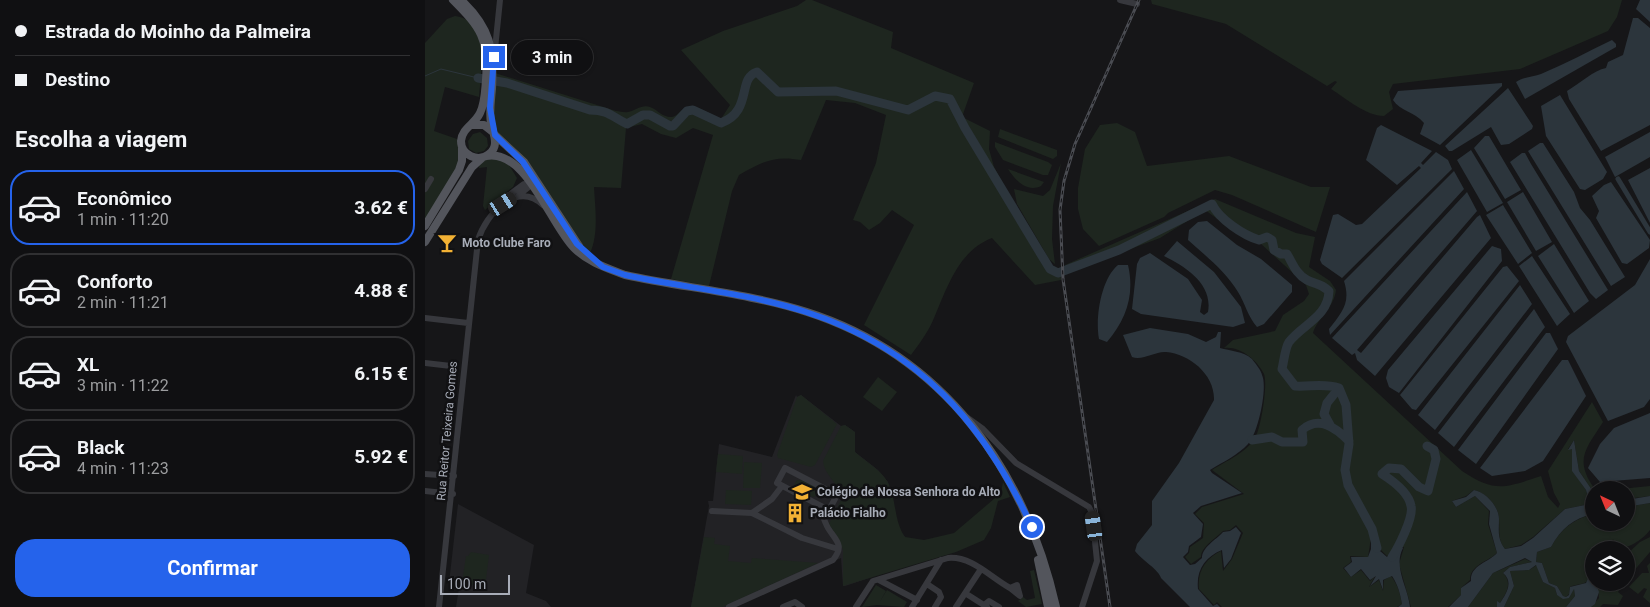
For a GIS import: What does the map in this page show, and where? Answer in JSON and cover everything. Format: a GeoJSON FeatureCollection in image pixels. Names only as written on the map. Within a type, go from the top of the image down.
{"type":"FeatureCollection","features":[{"type":"Feature","properties":{"kind":"main road"},"geometry":{"type":"LineString","coordinates":[[453,0],[474,21],[483,34],[489,72]]}},
{"type":"Feature","properties":{"kind":"main road"},"geometry":{"type":"LineString","coordinates":[[425,242],[472,167],[494,147],[488,87],[489,37],[476,16],[461,0]]}},
{"type":"Feature","properties":{"kind":"main road"},"geometry":{"type":"LineString","coordinates":[[425,225],[459,170],[462,161],[464,132],[472,125],[482,109],[488,87]]}},
{"type":"Feature","properties":{"kind":"main road"},"geometry":{"type":"LineString","coordinates":[[472,125],[484,125],[518,156],[541,187],[577,244],[603,267]]}},
{"type":"Feature","properties":{"kind":"main road"},"geometry":{"type":"LineString","coordinates":[[462,146],[471,156],[485,157],[496,154],[504,156],[514,164],[531,183],[546,208],[575,248],[587,259],[603,267],[647,280],[782,305],[830,320],[855,331],[909,364],[943,393],[991,450],[1021,503],[1032,527],[1056,607]]}},
{"type":"Feature","properties":{"kind":"main road"},"geometry":{"type":"LineString","coordinates":[[1021,503],[1033,541],[1049,607]]}},
{"type":"Feature","properties":{"kind":"street"},"geometry":{"type":"LineString","coordinates":[[489,72],[500,0]]}},
{"type":"Feature","properties":{"kind":"street"},"geometry":{"type":"LineString","coordinates":[[1120,0],[1137,4]]}},
{"type":"Feature","properties":{"kind":"street"},"geometry":{"type":"LineString","coordinates":[[514,164],[520,176],[517,192],[532,197],[546,208]]}},
{"type":"Feature","properties":{"kind":"street"},"geometry":{"type":"LineString","coordinates":[[529,170],[531,183],[541,187]]}},
{"type":"Feature","properties":{"kind":"street"},"geometry":{"type":"LineString","coordinates":[[425,189],[431,179]]}},
{"type":"Feature","properties":{"kind":"street","name":"Rua Reitor Teixeira Gomes"},"geometry":{"type":"LineString","coordinates":[[439,607],[453,494],[475,257],[480,233],[486,220],[517,192],[531,183]]}},
{"type":"Feature","properties":{"kind":"street"},"geometry":{"type":"LineString","coordinates":[[425,318],[468,323]]}},
{"type":"Feature","properties":{"kind":"street"},"geometry":{"type":"LineString","coordinates":[[425,363],[451,366]]}},
{"type":"Feature","properties":{"kind":"street"},"geometry":{"type":"LineString","coordinates":[[963,415],[974,421],[1016,463],[1089,507],[1092,513],[1097,554],[1082,607]]}},
{"type":"Feature","properties":{"kind":"street"},"geometry":{"type":"LineString","coordinates":[[785,468],[837,495],[829,510],[819,505],[777,483],[785,468]]}},
{"type":"Feature","properties":{"kind":"street"},"geometry":{"type":"LineString","coordinates":[[425,474],[454,476]]}},
{"type":"Feature","properties":{"kind":"street"},"geometry":{"type":"LineString","coordinates":[[752,513],[772,499],[782,486]]}},
{"type":"Feature","properties":{"kind":"street"},"geometry":{"type":"LineString","coordinates":[[425,492],[453,494]]}},
{"type":"Feature","properties":{"kind":"street"},"geometry":{"type":"LineString","coordinates":[[729,607],[833,560],[838,554],[838,541],[828,528],[819,505]]}},
{"type":"Feature","properties":{"kind":"street"},"geometry":{"type":"LineString","coordinates":[[712,511],[752,513],[802,538],[838,549]]}},
{"type":"Feature","properties":{"kind":"street"},"geometry":{"type":"LineString","coordinates":[[856,607],[869,584],[878,580],[888,580],[941,560],[960,558],[981,569],[1020,596],[1017,585]]}},
{"type":"Feature","properties":{"kind":"street"},"geometry":{"type":"LineString","coordinates":[[912,607],[941,560]]}},
{"type":"Feature","properties":{"kind":"street"},"geometry":{"type":"LineString","coordinates":[[956,607],[981,569]]}},
{"type":"Feature","properties":{"kind":"street"},"geometry":{"type":"LineString","coordinates":[[888,580],[917,600]]}},
{"type":"Feature","properties":{"kind":"street"},"geometry":{"type":"LineString","coordinates":[[927,584],[939,592],[941,597],[935,607]]}},
{"type":"Feature","properties":{"kind":"street"},"geometry":{"type":"LineString","coordinates":[[965,593],[985,606],[989,601],[999,607]]}},
{"type":"Feature","properties":{"kind":"street"},"geometry":{"type":"LineString","coordinates":[[783,607],[795,602],[802,607]]}},
{"type":"Feature","properties":{"kind":"shaded area"},"geometry":{"type":"Polygon","coordinates":[[[806,0],[812,0],[893,32],[891,48],[974,83],[962,117],[990,131],[989,149],[994,167],[1047,265],[1061,270],[1061,280],[1035,285],[992,238],[980,244],[962,261],[949,283],[929,328],[911,355],[864,325],[914,225],[892,210],[880,223],[869,230],[860,222],[853,220],[876,163],[886,115],[855,103],[826,100],[801,160],[776,159],[755,166],[739,175],[732,191],[709,286],[671,279],[713,135],[693,128],[676,138],[661,134],[642,124],[626,128],[621,188],[594,187],[595,237],[590,253],[579,241],[529,163],[498,133],[493,118],[495,73],[616,111],[627,112],[647,106],[665,116],[671,117],[684,109],[694,107],[721,119],[730,105],[681,50],[723,31],[797,6],[806,0]]]}},
{"type":"Feature","properties":{"kind":"shaded area"},"geometry":{"type":"Polygon","coordinates":[[[1151,0],[1622,0],[1617,17],[1608,31],[1520,69],[1393,84],[1389,92],[1393,109],[1384,116],[1364,110],[1331,89],[1337,82],[1335,81],[1327,86],[1226,24],[1152,4],[1151,0]]]}},
{"type":"Feature","properties":{"kind":"shaded area"},"geometry":{"type":"Polygon","coordinates":[[[1640,0],[1650,0],[1650,22],[1636,9],[1640,0]]]}},
{"type":"Feature","properties":{"kind":"shaded area"},"geometry":{"type":"Polygon","coordinates":[[[455,16],[466,20],[474,27],[479,37],[482,61],[479,97],[445,87],[434,131],[457,139],[460,155],[458,165],[425,222],[425,43],[447,19],[455,16]]]}},
{"type":"Feature","properties":{"kind":"shaded area"},"geometry":{"type":"Polygon","coordinates":[[[1633,18],[1638,18],[1650,28],[1650,125],[1601,151],[1569,99],[1567,91],[1592,74],[1606,68],[1608,62],[1623,55],[1633,18]]]}},
{"type":"Feature","properties":{"kind":"shaded area"},"geometry":{"type":"Polygon","coordinates":[[[1612,40],[1616,47],[1525,99],[1516,82],[1550,70],[1612,40]]]}},
{"type":"Feature","properties":{"kind":"shaded area"},"geometry":{"type":"Polygon","coordinates":[[[1502,83],[1502,86],[1440,145],[1420,134],[1424,123],[1393,100],[1398,91],[1502,83]]]}},
{"type":"Feature","properties":{"kind":"shaded area"},"geometry":{"type":"Polygon","coordinates":[[[1508,88],[1533,126],[1532,129],[1509,144],[1501,145],[1491,127],[1449,151],[1445,146],[1508,88]]]}},
{"type":"Feature","properties":{"kind":"shaded area"},"geometry":{"type":"Polygon","coordinates":[[[1560,95],[1607,172],[1603,179],[1585,190],[1580,189],[1546,136],[1541,106],[1560,95]]]}},
{"type":"Feature","properties":{"kind":"shaded area"},"geometry":{"type":"Polygon","coordinates":[[[1117,123],[1135,132],[1147,166],[1229,156],[1311,187],[1330,187],[1316,232],[1232,195],[1215,190],[1168,213],[1164,217],[1099,246],[1083,229],[1078,209],[1078,188],[1085,149],[1100,125],[1117,123]]]}},
{"type":"Feature","properties":{"kind":"shaded area"},"geometry":{"type":"Polygon","coordinates":[[[1381,125],[1432,151],[1421,163],[1423,165],[1436,152],[1448,160],[1452,169],[1342,278],[1322,264],[1320,260],[1333,215],[1338,214],[1356,225],[1362,224],[1421,168],[1419,166],[1397,185],[1366,160],[1377,128],[1381,125]]]}},
{"type":"Feature","properties":{"kind":"shaded area"},"geometry":{"type":"Polygon","coordinates":[[[1000,129],[1057,150],[1057,156],[1053,159],[998,137],[1000,129]]]}},
{"type":"Feature","properties":{"kind":"shaded area"},"geometry":{"type":"Polygon","coordinates":[[[480,132],[487,138],[488,146],[484,151],[476,153],[469,149],[468,141],[473,134],[480,132]]]}},
{"type":"Feature","properties":{"kind":"shaded area"},"geometry":{"type":"Polygon","coordinates":[[[1650,132],[1650,157],[1615,177],[1605,157],[1650,132]]]}},
{"type":"Feature","properties":{"kind":"shaded area"},"geometry":{"type":"Polygon","coordinates":[[[1485,136],[1489,136],[1521,190],[1505,199],[1474,148],[1485,136]]]}},
{"type":"Feature","properties":{"kind":"shaded area"},"geometry":{"type":"Polygon","coordinates":[[[995,142],[1048,162],[1052,165],[1048,175],[1043,175],[1003,160],[995,147],[995,142]]]}},
{"type":"Feature","properties":{"kind":"shaded area"},"geometry":{"type":"Polygon","coordinates":[[[1543,143],[1574,192],[1580,208],[1590,220],[1625,277],[1611,286],[1528,151],[1543,143]]]}},
{"type":"Feature","properties":{"kind":"shaded area"},"geometry":{"type":"Polygon","coordinates":[[[1471,150],[1503,203],[1487,212],[1457,160],[1471,150]]]}},
{"type":"Feature","properties":{"kind":"shaded area"},"geometry":{"type":"Polygon","coordinates":[[[1522,153],[1525,153],[1608,290],[1596,299],[1590,293],[1510,162],[1522,153]]]}},
{"type":"Feature","properties":{"kind":"shaded area"},"geometry":{"type":"Polygon","coordinates":[[[495,157],[509,165],[517,178],[513,187],[485,210],[483,206],[487,167],[479,168],[480,162],[495,157]]]}},
{"type":"Feature","properties":{"kind":"shaded area"},"geometry":{"type":"Polygon","coordinates":[[[1061,163],[1053,206],[1052,239],[1055,264],[1049,259],[1017,204],[1014,189],[1043,196],[1050,190],[1061,163]]]}},
{"type":"Feature","properties":{"kind":"shaded area"},"geometry":{"type":"Polygon","coordinates":[[[1650,168],[1650,223],[1628,180],[1650,168]]]}},
{"type":"Feature","properties":{"kind":"shaded area"},"geometry":{"type":"Polygon","coordinates":[[[1008,169],[1044,182],[1036,188],[1026,187],[1008,169]]]}},
{"type":"Feature","properties":{"kind":"shaded area"},"geometry":{"type":"Polygon","coordinates":[[[1454,171],[1464,189],[1330,335],[1329,329],[1346,301],[1344,281],[1454,171]]]}},
{"type":"Feature","properties":{"kind":"shaded area"},"geometry":{"type":"Polygon","coordinates":[[[1611,182],[1650,240],[1649,248],[1627,264],[1622,263],[1596,218],[1599,211],[1592,196],[1604,185],[1611,182]]]}},
{"type":"Feature","properties":{"kind":"shaded area"},"geometry":{"type":"Polygon","coordinates":[[[1467,192],[1477,211],[1357,350],[1361,353],[1480,215],[1491,238],[1375,376],[1357,360],[1355,353],[1352,355],[1332,338],[1467,192]]]}},
{"type":"Feature","properties":{"kind":"shaded area"},"geometry":{"type":"Polygon","coordinates":[[[1523,192],[1552,242],[1536,251],[1507,202],[1523,192]]]}},
{"type":"Feature","properties":{"kind":"shaded area"},"geometry":{"type":"Polygon","coordinates":[[[1215,199],[1296,233],[1315,237],[1309,267],[1330,281],[1336,290],[1332,302],[1313,333],[1462,471],[1473,478],[1483,483],[1500,486],[1541,476],[1548,497],[1558,508],[1560,504],[1554,493],[1548,471],[1592,402],[1603,422],[1587,447],[1585,454],[1585,469],[1590,481],[1586,481],[1579,471],[1574,440],[1568,449],[1572,449],[1572,470],[1585,489],[1585,505],[1565,509],[1521,545],[1505,549],[1500,538],[1497,509],[1491,500],[1474,490],[1466,496],[1452,501],[1456,507],[1475,496],[1489,511],[1488,524],[1497,553],[1476,567],[1470,580],[1461,588],[1461,595],[1448,607],[1411,607],[1399,564],[1404,547],[1397,547],[1387,556],[1381,550],[1377,540],[1371,538],[1368,557],[1350,556],[1351,562],[1343,568],[1351,577],[1361,570],[1370,581],[1375,576],[1369,587],[1379,580],[1383,591],[1384,580],[1391,576],[1397,586],[1402,604],[1397,607],[1222,607],[1217,602],[1214,605],[1199,589],[1201,571],[1211,557],[1221,551],[1223,571],[1232,559],[1243,533],[1236,525],[1230,530],[1223,531],[1206,546],[1201,557],[1191,564],[1185,557],[1189,553],[1190,547],[1203,538],[1204,523],[1195,514],[1202,507],[1244,494],[1212,470],[1241,452],[1255,438],[1262,416],[1265,387],[1264,374],[1252,359],[1236,349],[1224,348],[1233,340],[1275,331],[1283,315],[1304,301],[1309,294],[1306,285],[1260,243],[1238,234],[1205,210],[1160,238],[1068,272],[1065,265],[1215,199]]]}},
{"type":"Feature","properties":{"kind":"shaded area"},"geometry":{"type":"Polygon","coordinates":[[[1503,205],[1532,253],[1518,264],[1486,215],[1503,205]]]}},
{"type":"Feature","properties":{"kind":"shaded area"},"geometry":{"type":"Polygon","coordinates":[[[1207,221],[1237,245],[1261,259],[1292,285],[1292,292],[1264,324],[1257,327],[1228,278],[1188,240],[1189,230],[1198,222],[1207,221]]]}},
{"type":"Feature","properties":{"kind":"shaded area"},"geometry":{"type":"Polygon","coordinates":[[[1177,241],[1214,272],[1241,307],[1245,323],[1233,327],[1141,314],[1132,309],[1137,264],[1140,258],[1150,253],[1188,279],[1202,300],[1200,312],[1204,315],[1208,312],[1206,293],[1202,285],[1189,271],[1164,256],[1177,241]]]}},
{"type":"Feature","properties":{"kind":"shaded area"},"geometry":{"type":"Polygon","coordinates":[[[1554,244],[1589,301],[1574,313],[1538,256],[1554,244]]]}},
{"type":"Feature","properties":{"kind":"shaded area"},"geometry":{"type":"Polygon","coordinates":[[[1492,246],[1501,249],[1502,261],[1399,393],[1389,387],[1386,378],[1388,370],[1492,246]]]}},
{"type":"Feature","properties":{"kind":"shaded area"},"geometry":{"type":"Polygon","coordinates":[[[1532,256],[1570,314],[1557,326],[1519,266],[1532,256]]]}},
{"type":"Feature","properties":{"kind":"shaded area"},"geometry":{"type":"Polygon","coordinates":[[[1650,259],[1650,399],[1644,407],[1608,421],[1566,342],[1568,336],[1635,285],[1650,259]]]}},
{"type":"Feature","properties":{"kind":"shaded area"},"geometry":{"type":"Polygon","coordinates":[[[1118,265],[1128,265],[1130,276],[1129,297],[1124,316],[1107,342],[1099,339],[1099,310],[1103,289],[1112,271],[1118,265]]]}},
{"type":"Feature","properties":{"kind":"shaded area"},"geometry":{"type":"Polygon","coordinates":[[[1507,266],[1519,281],[1416,410],[1412,409],[1400,395],[1503,267],[1507,266]]]}},
{"type":"Feature","properties":{"kind":"shaded area"},"geometry":{"type":"Polygon","coordinates":[[[1520,285],[1532,304],[1435,430],[1418,415],[1520,285]]]}},
{"type":"Feature","properties":{"kind":"shaded area"},"geometry":{"type":"Polygon","coordinates":[[[1534,309],[1545,327],[1454,447],[1438,433],[1534,309]]]}},
{"type":"Feature","properties":{"kind":"shaded area"},"geometry":{"type":"Polygon","coordinates":[[[1150,328],[1188,334],[1206,342],[1216,337],[1218,332],[1221,332],[1220,348],[1241,353],[1252,359],[1264,381],[1261,410],[1252,439],[1240,452],[1210,470],[1242,493],[1201,506],[1193,513],[1203,524],[1201,537],[1189,546],[1188,552],[1183,557],[1190,565],[1195,564],[1202,558],[1204,550],[1223,532],[1230,531],[1236,527],[1241,533],[1231,559],[1224,568],[1222,550],[1206,560],[1200,570],[1198,589],[1213,606],[1217,604],[1220,607],[1190,607],[1135,551],[1137,544],[1152,525],[1152,501],[1179,463],[1214,400],[1213,391],[1206,374],[1192,361],[1166,352],[1140,358],[1132,357],[1123,335],[1150,328]]]}},
{"type":"Feature","properties":{"kind":"shaded area"},"geometry":{"type":"Polygon","coordinates":[[[1546,333],[1550,333],[1558,349],[1476,464],[1458,450],[1546,333]]]}},
{"type":"Feature","properties":{"kind":"shaded area"},"geometry":{"type":"Polygon","coordinates":[[[1562,360],[1568,360],[1586,396],[1543,461],[1525,471],[1492,476],[1480,468],[1562,360]]]}},
{"type":"Feature","properties":{"kind":"shaded area"},"geometry":{"type":"Polygon","coordinates":[[[878,377],[897,392],[882,411],[863,397],[878,377]]]}},
{"type":"Feature","properties":{"kind":"shaded area","name":"Colégio de Nossa Senhora do Alto"},"geometry":{"type":"Polygon","coordinates":[[[796,395],[797,397],[801,395],[841,426],[845,425],[855,432],[855,452],[878,470],[888,482],[899,529],[905,537],[872,577],[845,586],[843,586],[841,558],[733,607],[691,607],[709,506],[708,501],[713,501],[719,444],[772,457],[796,395]]]}},
{"type":"Feature","properties":{"kind":"shaded area"},"geometry":{"type":"Polygon","coordinates":[[[801,395],[837,424],[815,465],[811,467],[778,458],[777,455],[797,397],[801,395]]]}},
{"type":"Feature","properties":{"kind":"shaded area"},"geometry":{"type":"Polygon","coordinates":[[[1650,413],[1650,478],[1599,481],[1588,468],[1600,444],[1614,428],[1650,413]]]}},
{"type":"Feature","properties":{"kind":"shaded area"},"geometry":{"type":"Polygon","coordinates":[[[845,425],[855,432],[855,452],[877,469],[887,481],[901,530],[905,537],[924,540],[954,533],[1001,493],[1003,482],[1010,497],[998,501],[991,528],[984,540],[956,552],[843,586],[843,550],[829,524],[843,496],[828,474],[823,461],[841,426],[845,425]]]}},
{"type":"Feature","properties":{"kind":"shaded area"},"geometry":{"type":"Polygon","coordinates":[[[1574,440],[1579,471],[1586,481],[1585,489],[1572,471],[1572,449],[1568,450],[1574,440]]]}},
{"type":"Feature","properties":{"kind":"shaded area"},"geometry":{"type":"Polygon","coordinates":[[[718,454],[743,456],[742,474],[716,472],[718,454]]]}},
{"type":"Feature","properties":{"kind":"shaded area"},"geometry":{"type":"Polygon","coordinates":[[[744,462],[762,463],[760,488],[743,488],[744,462]]]}},
{"type":"Feature","properties":{"kind":"shaded area"},"geometry":{"type":"Polygon","coordinates":[[[797,480],[810,484],[820,494],[813,497],[800,492],[794,485],[797,480]]]}},
{"type":"Feature","properties":{"kind":"shaded area"},"geometry":{"type":"Polygon","coordinates":[[[1650,486],[1650,496],[1635,498],[1635,488],[1650,486]]]}},
{"type":"Feature","properties":{"kind":"shaded area"},"geometry":{"type":"Polygon","coordinates":[[[726,490],[752,491],[751,505],[725,504],[726,490]]]}},
{"type":"Feature","properties":{"kind":"shaded area"},"geometry":{"type":"Polygon","coordinates":[[[1474,490],[1487,497],[1497,510],[1500,538],[1505,549],[1521,546],[1533,538],[1565,509],[1585,505],[1585,517],[1568,525],[1551,547],[1537,552],[1536,562],[1542,563],[1549,583],[1557,586],[1563,596],[1569,595],[1570,587],[1585,583],[1585,591],[1599,591],[1595,604],[1591,607],[1566,607],[1575,596],[1574,589],[1569,598],[1563,599],[1557,595],[1555,588],[1543,582],[1536,565],[1529,570],[1510,571],[1514,586],[1504,607],[1497,607],[1497,601],[1500,603],[1508,588],[1508,580],[1503,573],[1510,567],[1532,562],[1525,558],[1493,573],[1468,607],[1449,607],[1461,595],[1461,588],[1471,581],[1473,571],[1497,553],[1489,524],[1490,511],[1475,496],[1456,507],[1452,501],[1466,497],[1474,490]]]}},
{"type":"Feature","properties":{"kind":"shaded area"},"geometry":{"type":"Polygon","coordinates":[[[1650,496],[1650,503],[1635,506],[1635,498],[1650,496]]]}},
{"type":"Feature","properties":{"kind":"shaded area"},"geometry":{"type":"Polygon","coordinates":[[[1650,503],[1650,530],[1643,538],[1635,543],[1635,541],[1614,541],[1613,539],[1612,541],[1585,541],[1585,582],[1570,587],[1569,594],[1566,597],[1563,596],[1557,586],[1549,583],[1542,563],[1536,562],[1537,552],[1551,547],[1563,530],[1585,517],[1585,531],[1635,531],[1635,506],[1650,503]]]}},
{"type":"Feature","properties":{"kind":"shaded area"},"geometry":{"type":"Polygon","coordinates":[[[458,504],[534,545],[526,593],[546,601],[551,607],[456,607],[459,588],[449,583],[458,504]]]}},
{"type":"Feature","properties":{"kind":"shaded area"},"geometry":{"type":"Polygon","coordinates":[[[704,537],[715,538],[714,544],[730,546],[728,561],[751,563],[752,558],[818,563],[722,607],[691,607],[704,537]]]}},
{"type":"Feature","properties":{"kind":"shaded area"},"geometry":{"type":"Polygon","coordinates":[[[1650,537],[1650,552],[1635,570],[1635,547],[1650,537]]]}},
{"type":"Feature","properties":{"kind":"shaded area"},"geometry":{"type":"Polygon","coordinates":[[[1371,539],[1377,540],[1380,551],[1387,557],[1397,548],[1403,548],[1400,555],[1400,570],[1410,607],[1398,607],[1402,604],[1392,576],[1383,580],[1383,590],[1379,579],[1370,586],[1376,576],[1370,580],[1361,569],[1351,577],[1344,568],[1352,562],[1351,557],[1368,557],[1371,549],[1371,539]]]}},
{"type":"Feature","properties":{"kind":"shaded area"},"geometry":{"type":"Polygon","coordinates":[[[471,552],[489,555],[485,587],[462,583],[466,556],[471,552]]]}},
{"type":"Feature","properties":{"kind":"shaded area"},"geometry":{"type":"Polygon","coordinates":[[[1525,559],[1532,562],[1510,567],[1503,573],[1508,580],[1508,584],[1500,603],[1497,602],[1497,607],[1468,607],[1493,573],[1525,559]]]}},
{"type":"Feature","properties":{"kind":"shaded area"},"geometry":{"type":"Polygon","coordinates":[[[1650,563],[1650,603],[1643,597],[1647,589],[1644,588],[1638,594],[1634,591],[1635,581],[1642,573],[1649,573],[1647,566],[1650,563]]]}},
{"type":"Feature","properties":{"kind":"shaded area"},"geometry":{"type":"Polygon","coordinates":[[[1537,565],[1543,582],[1555,588],[1557,595],[1569,598],[1574,588],[1575,596],[1566,607],[1504,607],[1514,586],[1510,571],[1529,570],[1537,565]]]}},
{"type":"Feature","properties":{"kind":"shaded area"},"geometry":{"type":"Polygon","coordinates":[[[1034,570],[1042,604],[1026,607],[1018,601],[1023,597],[1027,600],[1035,598],[1030,571],[1034,570]]]}},
{"type":"Feature","properties":{"kind":"shaded area"},"geometry":{"type":"Polygon","coordinates":[[[876,585],[886,591],[879,603],[887,590],[907,602],[904,607],[877,605],[862,607],[876,585]]]}},
{"type":"Feature","properties":{"kind":"shaded area"},"geometry":{"type":"Polygon","coordinates":[[[1598,591],[1619,591],[1623,596],[1618,605],[1603,604],[1600,607],[1591,607],[1599,598],[1598,591]]]}},
{"type":"Feature","properties":{"kind":"waterway"},"geometry":{"type":"LineString","coordinates":[[425,76],[441,69],[478,78]]}},
{"type":"Feature","properties":{"kind":"waterway"},"geometry":{"type":"LineString","coordinates":[[478,78],[507,83],[590,110],[602,111],[627,124],[643,115],[650,115],[670,126],[673,126],[687,111],[693,110],[721,123],[731,118],[741,103],[747,81],[751,75],[757,72],[778,92],[836,91],[908,110],[935,96],[950,99],[965,128],[1050,269],[1058,273],[1119,250],[1212,204],[1226,221],[1239,230],[1259,240],[1267,237],[1272,240],[1274,250],[1281,254],[1287,254],[1300,275],[1329,291],[1328,300],[1320,314],[1289,342],[1282,369],[1295,386],[1322,385],[1339,388],[1346,405],[1349,444],[1345,470],[1348,485],[1372,529],[1377,548]]}},
{"type":"Feature","properties":{"kind":"waterway"},"geometry":{"type":"LineString","coordinates":[[1618,179],[1650,232]]}},
{"type":"Feature","properties":{"kind":"waterway"},"geometry":{"type":"LineString","coordinates":[[1330,425],[1324,414],[1327,403],[1339,388]]}},
{"type":"Feature","properties":{"kind":"waterway"},"geometry":{"type":"LineString","coordinates":[[1252,440],[1272,437],[1282,442],[1303,442],[1302,430],[1308,426],[1321,423],[1333,428],[1349,441]]}},
{"type":"Feature","properties":{"kind":"waterway"},"geometry":{"type":"LineString","coordinates":[[1392,557],[1408,525],[1411,506],[1404,492],[1382,474],[1389,468],[1401,469],[1419,487],[1428,491],[1436,459],[1434,450],[1427,446]]}},
{"type":"Feature","properties":{"kind":"railway"},"geometry":{"type":"LineString","coordinates":[[1110,607],[1063,279],[1060,210],[1064,181],[1075,144],[1139,0]]}},
{"type":"Feature","properties":{"kind":"place","name":"Moto Clube Faro"},"geometry":{"type":"Point","coordinates":[447,243]}},
{"type":"Feature","properties":{"kind":"place","name":"Colégio de Nossa Senhora do Alto"},"geometry":{"type":"Point","coordinates":[802,492]}},
{"type":"Feature","properties":{"kind":"place","name":"Palácio Fialho"},"geometry":{"type":"Point","coordinates":[795,513]}},
{"type":"Feature","properties":{"kind":"route"},"geometry":{"type":"LineString","coordinates":[[494,57],[490,108],[493,132],[523,162],[541,187],[567,231],[588,255],[603,267],[625,275],[758,300],[806,312],[855,331],[885,348],[909,364],[943,393],[976,429],[1005,474],[1032,527]]}}]}
